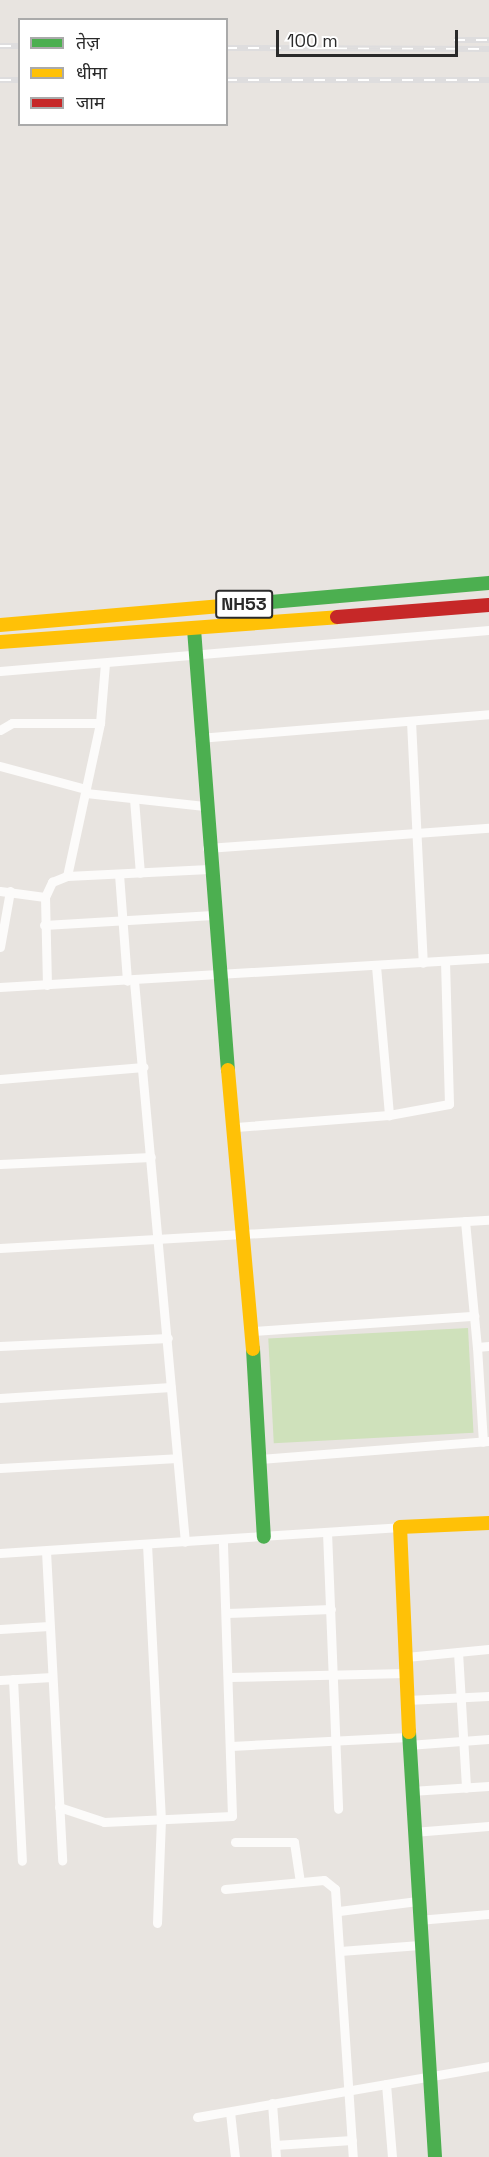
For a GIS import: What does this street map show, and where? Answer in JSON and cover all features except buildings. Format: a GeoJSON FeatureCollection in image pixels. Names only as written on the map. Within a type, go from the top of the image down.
{"type":"FeatureCollection","features":[{"type":"Feature","properties":{"kind":"main road","name":"NH53"},"geometry":{"type":"LineString","coordinates":[[0,625],[489,583]]}},
{"type":"Feature","properties":{"kind":"main road","name":"NH53"},"geometry":{"type":"LineString","coordinates":[[0,642],[489,605]]}},
{"type":"Feature","properties":{"kind":"main road"},"geometry":{"type":"LineString","coordinates":[[194,629],[207,848],[245,1233],[264,1537]]}},
{"type":"Feature","properties":{"kind":"main road"},"geometry":{"type":"LineString","coordinates":[[435,2157],[412,1832],[400,1527],[489,1522]]}},
{"type":"Feature","properties":{"kind":"street"},"geometry":{"type":"LineString","coordinates":[[0,671],[195,658],[489,630]]}},
{"type":"Feature","properties":{"kind":"street"},"geometry":{"type":"LineString","coordinates":[[67,876],[100,723],[105,664]]}},
{"type":"Feature","properties":{"kind":"street"},"geometry":{"type":"LineString","coordinates":[[199,738],[489,714]]}},
{"type":"Feature","properties":{"kind":"street"},"geometry":{"type":"LineString","coordinates":[[411,721],[423,963]]}},
{"type":"Feature","properties":{"kind":"street"},"geometry":{"type":"LineString","coordinates":[[0,730],[12,723],[100,723]]}},
{"type":"Feature","properties":{"kind":"street"},"geometry":{"type":"LineString","coordinates":[[0,766],[86,791],[134,799],[204,806]]}},
{"type":"Feature","properties":{"kind":"street"},"geometry":{"type":"LineString","coordinates":[[134,799],[140,873]]}},
{"type":"Feature","properties":{"kind":"street"},"geometry":{"type":"LineString","coordinates":[[207,848],[489,828]]}},
{"type":"Feature","properties":{"kind":"street"},"geometry":{"type":"LineString","coordinates":[[47,985],[45,897],[52,882],[67,876],[209,869]]}},
{"type":"Feature","properties":{"kind":"street"},"geometry":{"type":"LineString","coordinates":[[119,874],[121,920],[143,1067],[185,1542]]}},
{"type":"Feature","properties":{"kind":"street"},"geometry":{"type":"LineString","coordinates":[[0,947],[5,891],[45,897]]}},
{"type":"Feature","properties":{"kind":"street"},"geometry":{"type":"LineString","coordinates":[[44,925],[213,915]]}},
{"type":"Feature","properties":{"kind":"street"},"geometry":{"type":"LineString","coordinates":[[0,987],[220,977],[489,958]]}},
{"type":"Feature","properties":{"kind":"street"},"geometry":{"type":"LineString","coordinates":[[236,1127],[389,1116],[449,1104],[446,961]]}},
{"type":"Feature","properties":{"kind":"street"},"geometry":{"type":"LineString","coordinates":[[376,966],[389,1116]]}},
{"type":"Feature","properties":{"kind":"street"},"geometry":{"type":"LineString","coordinates":[[0,1079],[143,1067]]}},
{"type":"Feature","properties":{"kind":"street"},"geometry":{"type":"LineString","coordinates":[[0,1164],[151,1157]]}},
{"type":"Feature","properties":{"kind":"street"},"geometry":{"type":"LineString","coordinates":[[0,1248],[489,1220]]}},
{"type":"Feature","properties":{"kind":"street"},"geometry":{"type":"LineString","coordinates":[[260,1460],[486,1441],[465,1221]]}},
{"type":"Feature","properties":{"kind":"street"},"geometry":{"type":"LineString","coordinates":[[252,1331],[474,1316]]}},
{"type":"Feature","properties":{"kind":"street"},"geometry":{"type":"LineString","coordinates":[[0,1346],[168,1338]]}},
{"type":"Feature","properties":{"kind":"street"},"geometry":{"type":"LineString","coordinates":[[477,1347],[489,1346]]}},
{"type":"Feature","properties":{"kind":"street"},"geometry":{"type":"LineString","coordinates":[[0,1398],[171,1387]]}},
{"type":"Feature","properties":{"kind":"street"},"geometry":{"type":"LineString","coordinates":[[0,1468],[177,1458]]}},
{"type":"Feature","properties":{"kind":"street"},"geometry":{"type":"LineString","coordinates":[[0,1553],[400,1527]]}},
{"type":"Feature","properties":{"kind":"street"},"geometry":{"type":"LineString","coordinates":[[327,1532],[338,1809]]}},
{"type":"Feature","properties":{"kind":"street"},"geometry":{"type":"LineString","coordinates":[[59,1807],[104,1822],[232,1816],[223,1540]]}},
{"type":"Feature","properties":{"kind":"street"},"geometry":{"type":"LineString","coordinates":[[147,1544],[161,1819],[157,1923]]}},
{"type":"Feature","properties":{"kind":"street"},"geometry":{"type":"LineString","coordinates":[[46,1551],[62,1861]]}},
{"type":"Feature","properties":{"kind":"street"},"geometry":{"type":"LineString","coordinates":[[227,1613],[331,1609]]}},
{"type":"Feature","properties":{"kind":"street"},"geometry":{"type":"LineString","coordinates":[[0,1629],[49,1626]]}},
{"type":"Feature","properties":{"kind":"street"},"geometry":{"type":"LineString","coordinates":[[405,1657],[489,1649]]}},
{"type":"Feature","properties":{"kind":"street"},"geometry":{"type":"LineString","coordinates":[[458,1652],[466,1788]]}},
{"type":"Feature","properties":{"kind":"street"},"geometry":{"type":"LineString","coordinates":[[229,1677],[406,1673]]}},
{"type":"Feature","properties":{"kind":"street"},"geometry":{"type":"LineString","coordinates":[[0,1680],[52,1677]]}},
{"type":"Feature","properties":{"kind":"street"},"geometry":{"type":"LineString","coordinates":[[14,1679],[22,1861]]}},
{"type":"Feature","properties":{"kind":"street"},"geometry":{"type":"LineString","coordinates":[[407,1700],[489,1696]]}},
{"type":"Feature","properties":{"kind":"street"},"geometry":{"type":"LineString","coordinates":[[231,1746],[337,1740],[463,1741],[489,1739]]}},
{"type":"Feature","properties":{"kind":"street"},"geometry":{"type":"LineString","coordinates":[[411,1791],[489,1786]]}},
{"type":"Feature","properties":{"kind":"street"},"geometry":{"type":"LineString","coordinates":[[412,1832],[489,1826]]}},
{"type":"Feature","properties":{"kind":"street"},"geometry":{"type":"LineString","coordinates":[[235,1842],[294,1842],[300,1882]]}},
{"type":"Feature","properties":{"kind":"street"},"geometry":{"type":"LineString","coordinates":[[225,1889],[300,1882],[332,1883],[339,1911],[353,2157]]}},
{"type":"Feature","properties":{"kind":"street"},"geometry":{"type":"LineString","coordinates":[[339,1911],[417,1900]]}},
{"type":"Feature","properties":{"kind":"street"},"geometry":{"type":"LineString","coordinates":[[418,1920],[489,1914]]}},
{"type":"Feature","properties":{"kind":"street"},"geometry":{"type":"LineString","coordinates":[[340,1951],[420,1945]]}},
{"type":"Feature","properties":{"kind":"street"},"geometry":{"type":"LineString","coordinates":[[197,2117],[489,2066]]}},
{"type":"Feature","properties":{"kind":"street"},"geometry":{"type":"LineString","coordinates":[[387,2084],[392,2157]]}},
{"type":"Feature","properties":{"kind":"street"},"geometry":{"type":"LineString","coordinates":[[272,2103],[276,2157]]}},
{"type":"Feature","properties":{"kind":"street"},"geometry":{"type":"LineString","coordinates":[[230,2112],[235,2157]]}},
{"type":"Feature","properties":{"kind":"street"},"geometry":{"type":"LineString","coordinates":[[275,2145],[352,2140]]}},
{"type":"Feature","properties":{"kind":"green space"},"geometry":{"type":"Polygon","coordinates":[[[468,1328],[473,1433],[274,1443],[268,1338],[468,1328]]]}},
{"type":"Feature","properties":{"kind":"railway"},"geometry":{"type":"LineString","coordinates":[[454,40],[489,40]]}},
{"type":"Feature","properties":{"kind":"railway"},"geometry":{"type":"LineString","coordinates":[[0,46],[18,46]]}},
{"type":"Feature","properties":{"kind":"railway"},"geometry":{"type":"LineString","coordinates":[[228,48],[489,49]]}},
{"type":"Feature","properties":{"kind":"railway"},"geometry":{"type":"LineString","coordinates":[[0,80],[18,80]]}},
{"type":"Feature","properties":{"kind":"railway"},"geometry":{"type":"LineString","coordinates":[[228,80],[489,80]]}},
{"type":"Feature","properties":{"kind":"traffic: fast"},"geometry":{"type":"LineString","coordinates":[[259,603],[489,583]]}},
{"type":"Feature","properties":{"kind":"traffic: fast"},"geometry":{"type":"LineString","coordinates":[[194,629],[228,1070]]}},
{"type":"Feature","properties":{"kind":"traffic: fast"},"geometry":{"type":"LineString","coordinates":[[253,1349],[264,1537]]}},
{"type":"Feature","properties":{"kind":"traffic: fast"},"geometry":{"type":"LineString","coordinates":[[409,1732],[435,2157]]}},
{"type":"Feature","properties":{"kind":"traffic: slow"},"geometry":{"type":"LineString","coordinates":[[0,625],[259,603]]}},
{"type":"Feature","properties":{"kind":"traffic: slow"},"geometry":{"type":"LineString","coordinates":[[0,642],[337,617]]}},
{"type":"Feature","properties":{"kind":"traffic: slow"},"geometry":{"type":"LineString","coordinates":[[228,1070],[253,1349]]}},
{"type":"Feature","properties":{"kind":"traffic: slow"},"geometry":{"type":"LineString","coordinates":[[409,1732],[400,1527],[489,1523]]}},
{"type":"Feature","properties":{"kind":"traffic: jam"},"geometry":{"type":"LineString","coordinates":[[337,617],[489,605]]}}]}
